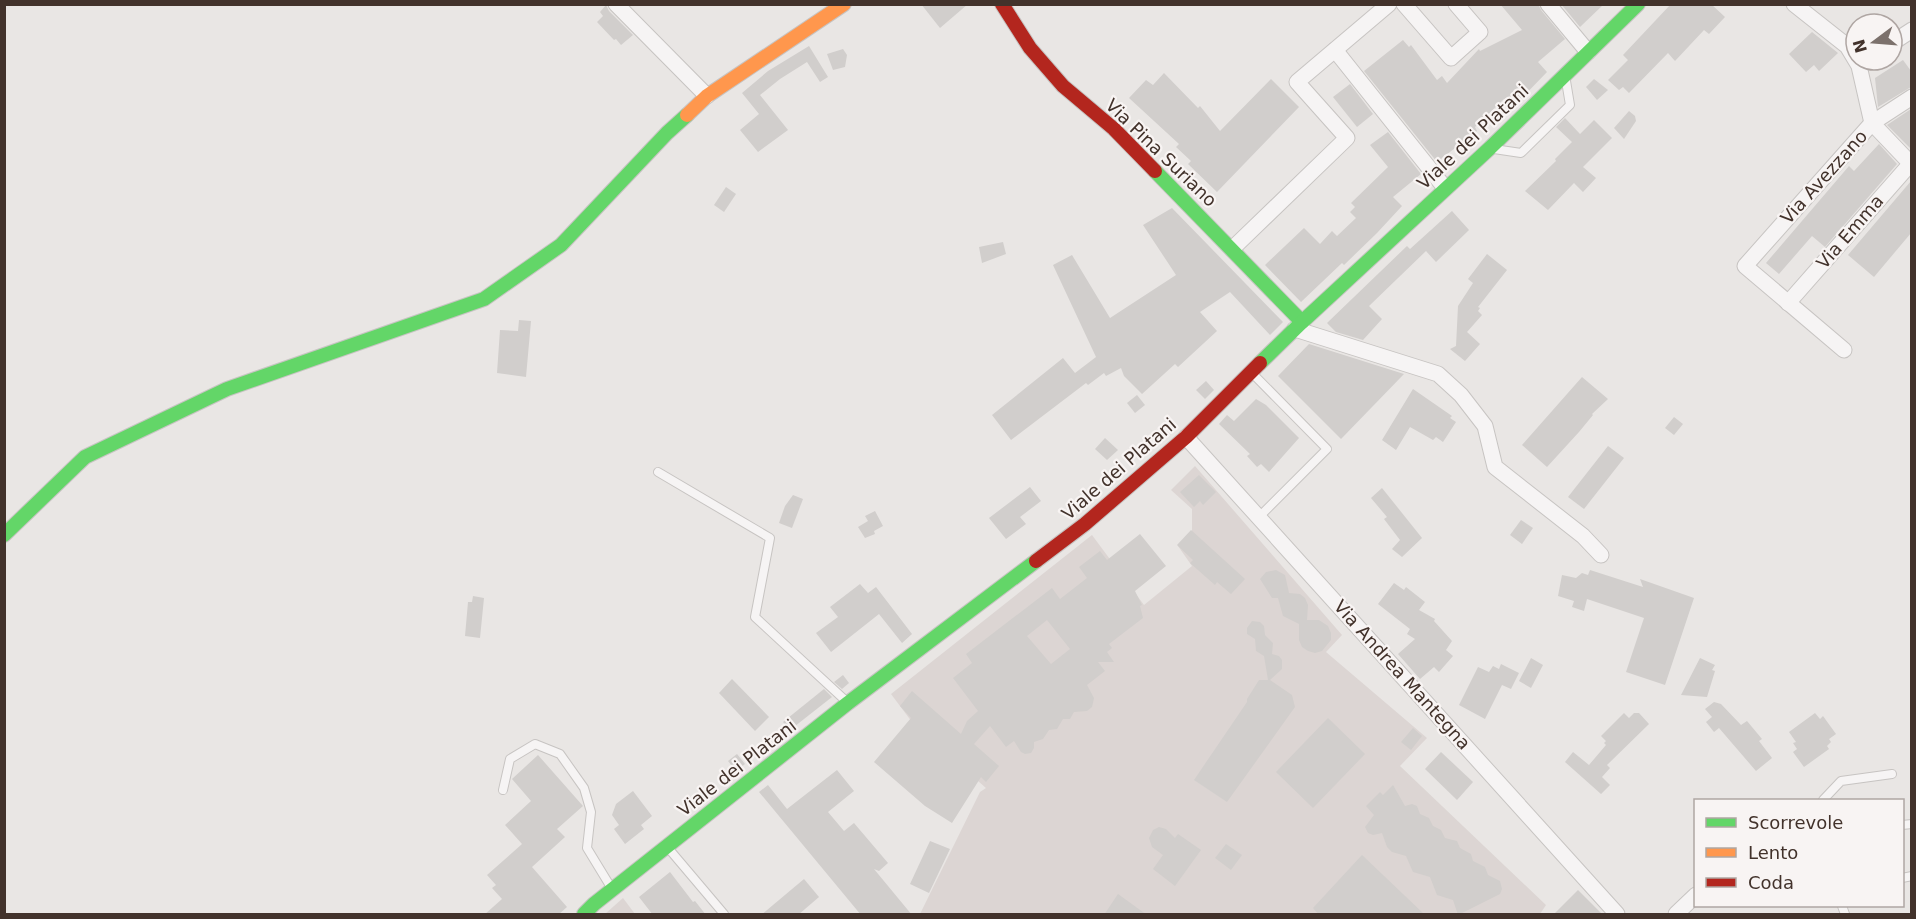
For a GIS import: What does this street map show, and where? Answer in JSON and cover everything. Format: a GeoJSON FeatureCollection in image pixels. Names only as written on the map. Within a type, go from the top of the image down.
{"type":"FeatureCollection","features":[{"type":"Feature","properties":{"kind":"street"},"geometry":{"type":"LineString","coordinates":[[616,4],[707,96]]}},
{"type":"Feature","properties":{"kind":"street"},"geometry":{"type":"LineString","coordinates":[[4,535],[85,457],[227,389],[484,299],[561,245],[667,133],[707,96],[844,4]]}},
{"type":"Feature","properties":{"kind":"street","name":"Via Pina Suriano"},"geometry":{"type":"LineString","coordinates":[[1002,4],[1030,48],[1063,86],[1114,129],[1232,249],[1298,326]]}},
{"type":"Feature","properties":{"kind":"street"},"geometry":{"type":"LineString","coordinates":[[1232,249],[1347,138],[1297,82],[1389,4]]}},
{"type":"Feature","properties":{"kind":"street"},"geometry":{"type":"LineString","coordinates":[[1404,4],[1451,58],[1480,32],[1456,4]]}},
{"type":"Feature","properties":{"kind":"street"},"geometry":{"type":"LineString","coordinates":[[1548,4],[1588,52]]}},
{"type":"Feature","properties":{"kind":"street","name":"Viale dei Platani"},"geometry":{"type":"LineString","coordinates":[[584,915],[612,890],[848,703],[1085,524],[1186,436],[1298,326],[1490,148],[1638,4]]}},
{"type":"Feature","properties":{"kind":"street"},"geometry":{"type":"LineString","coordinates":[[1794,4],[1844,44]]}},
{"type":"Feature","properties":{"kind":"street"},"geometry":{"type":"LineString","coordinates":[[1335,50],[1445,188]]}},
{"type":"Feature","properties":{"kind":"street"},"geometry":{"type":"LineString","coordinates":[[1864,72],[1872,123],[1911,164]]}},
{"type":"Feature","properties":{"kind":"street","name":"Via Avezzano"},"geometry":{"type":"LineString","coordinates":[[1788,303],[1745,266],[1872,123],[1911,97]]}},
{"type":"Feature","properties":{"kind":"street","name":"Via Emma"},"geometry":{"type":"LineString","coordinates":[[1788,303],[1911,164]]}},
{"type":"Feature","properties":{"kind":"street"},"geometry":{"type":"LineString","coordinates":[[1788,303],[1844,350]]}},
{"type":"Feature","properties":{"kind":"street"},"geometry":{"type":"LineString","coordinates":[[1298,326],[1438,374],[1461,395],[1485,426],[1496,467],[1583,536],[1601,555]]}},
{"type":"Feature","properties":{"kind":"street","name":"Via Andrea Mantegna"},"geometry":{"type":"LineString","coordinates":[[1186,436],[1617,915]]}},
{"type":"Feature","properties":{"kind":"street"},"geometry":{"type":"LineString","coordinates":[[1676,915],[1694,896]]}},
{"type":"Feature","properties":{"kind":"lane"},"geometry":{"type":"LineString","coordinates":[[1490,148],[1521,153],[1570,105],[1565,75]]}},
{"type":"Feature","properties":{"kind":"lane"},"geometry":{"type":"LineString","coordinates":[[1251,372],[1327,449],[1260,517]]}},
{"type":"Feature","properties":{"kind":"lane"},"geometry":{"type":"LineString","coordinates":[[658,472],[770,538],[755,616],[848,703]]}},
{"type":"Feature","properties":{"kind":"lane"},"geometry":{"type":"LineString","coordinates":[[503,790],[510,759],[535,744],[560,754],[584,788],[591,812],[587,848],[612,890]]}},
{"type":"Feature","properties":{"kind":"lane"},"geometry":{"type":"LineString","coordinates":[[1825,799],[1841,781],[1892,774]]}},
{"type":"Feature","properties":{"kind":"lane"},"geometry":{"type":"LineString","coordinates":[[667,847],[723,915]]}},
{"type":"Feature","properties":{"kind":"shaded area"},"geometry":{"type":"Polygon","coordinates":[[[1195,466],[1342,635],[1326,652],[1427,738],[1400,766],[1546,905],[1540,914],[920,914],[980,792],[986,788],[915,726],[891,694],[1092,535],[1144,605],[1192,566],[1178,546],[1192,532],[1192,509],[1171,490],[1195,466]]]}},
{"type":"Feature","properties":{"kind":"shaded area"},"geometry":{"type":"Polygon","coordinates":[[[623,898],[635,914],[605,914],[623,898]]]}},
{"type":"Feature","properties":{"kind":"building"},"geometry":{"type":"Polygon","coordinates":[[[921,4],[968,4],[940,28],[921,4]]]}},
{"type":"Feature","properties":{"kind":"building"},"geometry":{"type":"Polygon","coordinates":[[[1500,4],[1538,4],[1565,39],[1538,62],[1547,72],[1513,107],[1504,99],[1475,127],[1477,131],[1437,162],[1364,71],[1403,40],[1409,47],[1411,45],[1437,80],[1442,76],[1447,83],[1479,49],[1480,51],[1522,30],[1500,4]]]}},
{"type":"Feature","properties":{"kind":"building"},"geometry":{"type":"Polygon","coordinates":[[[1561,4],[1604,4],[1580,27],[1561,4]]]}},
{"type":"Feature","properties":{"kind":"building"},"geometry":{"type":"Polygon","coordinates":[[[1671,4],[1711,4],[1725,17],[1709,34],[1704,30],[1675,61],[1668,53],[1629,93],[1623,87],[1619,90],[1608,80],[1628,60],[1623,55],[1671,4]]]}},
{"type":"Feature","properties":{"kind":"building"},"geometry":{"type":"Polygon","coordinates":[[[606,5],[633,35],[621,45],[597,22],[603,16],[600,12],[606,5]]]}},
{"type":"Feature","properties":{"kind":"building"},"geometry":{"type":"Polygon","coordinates":[[[1812,32],[1838,53],[1819,71],[1814,65],[1806,72],[1789,54],[1812,32]]]}},
{"type":"Feature","properties":{"kind":"building"},"geometry":{"type":"Polygon","coordinates":[[[809,46],[828,77],[820,82],[807,62],[760,95],[788,130],[758,152],[740,130],[759,114],[742,93],[768,71],[809,46]]]}},
{"type":"Feature","properties":{"kind":"building"},"geometry":{"type":"Polygon","coordinates":[[[843,49],[847,55],[845,67],[833,70],[827,54],[843,49]]]}},
{"type":"Feature","properties":{"kind":"building"},"geometry":{"type":"Polygon","coordinates":[[[1904,61],[1911,71],[1911,87],[1878,107],[1875,78],[1884,72],[1904,72],[1904,61]]]}},
{"type":"Feature","properties":{"kind":"building"},"geometry":{"type":"Polygon","coordinates":[[[1164,73],[1198,108],[1200,106],[1220,131],[1271,79],[1299,107],[1217,192],[1188,164],[1191,161],[1176,147],[1179,144],[1129,98],[1146,80],[1153,85],[1164,73]]]}},
{"type":"Feature","properties":{"kind":"building"},"geometry":{"type":"Polygon","coordinates":[[[1594,79],[1608,90],[1597,100],[1586,87],[1594,79]]]}},
{"type":"Feature","properties":{"kind":"building"},"geometry":{"type":"Polygon","coordinates":[[[1350,84],[1373,114],[1357,127],[1333,97],[1350,84]]]}},
{"type":"Feature","properties":{"kind":"building"},"geometry":{"type":"Polygon","coordinates":[[[1911,109],[1911,149],[1887,125],[1911,109]]]}},
{"type":"Feature","properties":{"kind":"building"},"geometry":{"type":"Polygon","coordinates":[[[1629,111],[1635,116],[1636,121],[1624,139],[1614,128],[1629,111]]]}},
{"type":"Feature","properties":{"kind":"building"},"geometry":{"type":"Polygon","coordinates":[[[1565,118],[1580,134],[1594,120],[1612,138],[1583,167],[1596,178],[1583,192],[1574,183],[1548,210],[1525,191],[1572,142],[1556,127],[1565,118]]]}},
{"type":"Feature","properties":{"kind":"building"},"geometry":{"type":"Polygon","coordinates":[[[1388,132],[1421,174],[1393,197],[1402,206],[1377,233],[1301,302],[1265,265],[1304,228],[1320,244],[1332,231],[1337,236],[1356,218],[1350,212],[1355,207],[1351,203],[1388,167],[1370,145],[1388,132]]]}},
{"type":"Feature","properties":{"kind":"building"},"geometry":{"type":"Polygon","coordinates":[[[1879,144],[1897,164],[1825,247],[1812,236],[1779,274],[1766,263],[1849,166],[1854,171],[1879,144]]]}},
{"type":"Feature","properties":{"kind":"building"},"geometry":{"type":"Polygon","coordinates":[[[1911,181],[1911,233],[1874,277],[1848,255],[1911,181]]]}},
{"type":"Feature","properties":{"kind":"building"},"geometry":{"type":"Polygon","coordinates":[[[726,187],[736,194],[724,212],[714,205],[726,187]]]}},
{"type":"Feature","properties":{"kind":"building"},"geometry":{"type":"Polygon","coordinates":[[[1172,208],[1283,322],[1270,335],[1230,292],[1200,312],[1217,331],[1178,367],[1175,364],[1142,394],[1124,376],[1121,368],[1106,376],[1104,373],[1088,385],[1086,383],[1011,440],[992,415],[1063,358],[1075,373],[1096,357],[1053,265],[1072,255],[1110,318],[1176,275],[1143,225],[1172,208]]]}},
{"type":"Feature","properties":{"kind":"building"},"geometry":{"type":"Polygon","coordinates":[[[1452,211],[1469,230],[1436,262],[1426,251],[1369,306],[1382,319],[1363,340],[1336,332],[1327,323],[1407,246],[1410,249],[1452,211]]]}},
{"type":"Feature","properties":{"kind":"building"},"geometry":{"type":"Polygon","coordinates":[[[1003,242],[1006,254],[982,263],[979,247],[1003,242]]]}},
{"type":"Feature","properties":{"kind":"building"},"geometry":{"type":"Polygon","coordinates":[[[1487,254],[1507,270],[1478,307],[1482,315],[1467,332],[1480,344],[1465,361],[1450,349],[1456,346],[1458,306],[1473,283],[1468,279],[1487,254]]]}},
{"type":"Feature","properties":{"kind":"building"},"geometry":{"type":"Polygon","coordinates":[[[519,320],[531,321],[526,377],[497,373],[500,330],[518,331],[519,320]]]}},
{"type":"Feature","properties":{"kind":"building"},"geometry":{"type":"Polygon","coordinates":[[[1309,344],[1404,374],[1341,439],[1278,376],[1309,344]]]}},
{"type":"Feature","properties":{"kind":"building"},"geometry":{"type":"Polygon","coordinates":[[[1582,377],[1608,399],[1592,414],[1547,467],[1522,445],[1582,377]]]}},
{"type":"Feature","properties":{"kind":"building"},"geometry":{"type":"Polygon","coordinates":[[[1206,381],[1214,390],[1205,399],[1196,390],[1206,381]]]}},
{"type":"Feature","properties":{"kind":"building"},"geometry":{"type":"Polygon","coordinates":[[[1413,389],[1452,416],[1450,418],[1456,422],[1443,442],[1436,437],[1433,440],[1410,427],[1396,450],[1382,440],[1413,389]]]}},
{"type":"Feature","properties":{"kind":"building"},"geometry":{"type":"Polygon","coordinates":[[[1137,395],[1145,405],[1135,413],[1127,403],[1137,395]]]}},
{"type":"Feature","properties":{"kind":"building"},"geometry":{"type":"Polygon","coordinates":[[[1256,399],[1266,405],[1299,438],[1269,472],[1261,464],[1257,467],[1247,456],[1250,454],[1219,424],[1227,415],[1234,421],[1256,399]]]}},
{"type":"Feature","properties":{"kind":"building"},"geometry":{"type":"Polygon","coordinates":[[[1674,417],[1683,424],[1674,435],[1665,428],[1674,417]]]}},
{"type":"Feature","properties":{"kind":"building"},"geometry":{"type":"Polygon","coordinates":[[[1105,438],[1118,450],[1107,460],[1095,449],[1105,438]]]}},
{"type":"Feature","properties":{"kind":"building"},"geometry":{"type":"Polygon","coordinates":[[[1608,446],[1624,458],[1584,509],[1568,497],[1608,446]]]}},
{"type":"Feature","properties":{"kind":"building"},"geometry":{"type":"Polygon","coordinates":[[[1199,475],[1216,492],[1203,505],[1200,501],[1194,507],[1180,492],[1199,475]]]}},
{"type":"Feature","properties":{"kind":"building"},"geometry":{"type":"Polygon","coordinates":[[[1030,487],[1041,501],[1020,517],[1026,524],[1006,539],[989,518],[1030,487]]]}},
{"type":"Feature","properties":{"kind":"building"},"geometry":{"type":"Polygon","coordinates":[[[1382,488],[1422,538],[1402,557],[1392,549],[1400,540],[1384,519],[1387,517],[1371,498],[1382,488]]]}},
{"type":"Feature","properties":{"kind":"building"},"geometry":{"type":"Polygon","coordinates":[[[793,495],[803,499],[792,528],[779,523],[785,506],[793,495]]]}},
{"type":"Feature","properties":{"kind":"building"},"geometry":{"type":"Polygon","coordinates":[[[875,511],[883,526],[874,531],[875,534],[865,538],[858,527],[868,521],[865,516],[875,511]]]}},
{"type":"Feature","properties":{"kind":"building"},"geometry":{"type":"Polygon","coordinates":[[[1521,520],[1533,528],[1522,544],[1510,535],[1521,520]]]}},
{"type":"Feature","properties":{"kind":"building"},"geometry":{"type":"Polygon","coordinates":[[[1191,530],[1245,579],[1231,594],[1217,582],[1215,585],[1190,563],[1193,560],[1177,545],[1191,530]]]}},
{"type":"Feature","properties":{"kind":"building"},"geometry":{"type":"Polygon","coordinates":[[[1140,534],[1166,566],[1135,591],[1142,605],[1140,606],[1143,618],[1109,644],[1112,648],[1107,652],[1114,662],[1098,662],[1105,671],[1087,685],[1094,698],[1092,707],[1087,711],[1074,712],[1070,719],[1063,719],[1057,729],[1049,730],[1043,739],[1034,742],[1031,753],[1021,752],[1014,741],[1006,747],[990,726],[974,744],[999,766],[986,782],[981,777],[952,823],[925,806],[874,762],[911,718],[900,706],[912,691],[961,734],[967,721],[978,711],[953,678],[972,663],[966,654],[1052,588],[1060,599],[1087,578],[1079,567],[1100,551],[1107,560],[1140,534]],[[1047,620],[1027,636],[1051,664],[1070,649],[1047,620]]]}},
{"type":"Feature","properties":{"kind":"building"},"geometry":{"type":"Polygon","coordinates":[[[1276,570],[1285,575],[1289,593],[1300,594],[1305,598],[1308,605],[1307,620],[1319,620],[1328,626],[1331,640],[1322,651],[1315,653],[1302,647],[1299,640],[1299,624],[1283,616],[1278,598],[1272,598],[1260,579],[1266,572],[1276,570]]]}},
{"type":"Feature","properties":{"kind":"building"},"geometry":{"type":"Polygon","coordinates":[[[1590,570],[1643,587],[1640,579],[1694,598],[1665,685],[1626,672],[1644,618],[1587,599],[1584,611],[1572,607],[1574,601],[1558,596],[1562,575],[1576,578],[1582,573],[1588,575],[1590,570]]]}},
{"type":"Feature","properties":{"kind":"building"},"geometry":{"type":"Polygon","coordinates":[[[1394,583],[1404,590],[1406,587],[1425,602],[1419,610],[1435,619],[1434,621],[1452,641],[1446,650],[1453,656],[1439,672],[1434,667],[1420,679],[1398,654],[1415,639],[1407,634],[1410,629],[1378,604],[1394,583]]]}},
{"type":"Feature","properties":{"kind":"building"},"geometry":{"type":"Polygon","coordinates":[[[860,584],[868,593],[876,587],[912,634],[902,643],[879,614],[831,652],[816,633],[838,617],[830,607],[860,584]]]}},
{"type":"Feature","properties":{"kind":"building"},"geometry":{"type":"Polygon","coordinates":[[[473,596],[484,598],[480,638],[465,636],[468,602],[472,602],[473,596]]]}},
{"type":"Feature","properties":{"kind":"building"},"geometry":{"type":"Polygon","coordinates":[[[1252,621],[1260,622],[1264,626],[1265,635],[1273,643],[1272,654],[1279,656],[1282,660],[1282,669],[1270,680],[1292,695],[1295,707],[1227,802],[1194,780],[1247,702],[1259,680],[1268,680],[1264,656],[1256,651],[1255,639],[1247,634],[1247,628],[1252,621]]]}},
{"type":"Feature","properties":{"kind":"building"},"geometry":{"type":"Polygon","coordinates":[[[1531,658],[1543,665],[1531,688],[1519,681],[1531,658]]]}},
{"type":"Feature","properties":{"kind":"building"},"geometry":{"type":"Polygon","coordinates":[[[1700,658],[1715,665],[1707,697],[1681,695],[1700,658]]]}},
{"type":"Feature","properties":{"kind":"building"},"geometry":{"type":"Polygon","coordinates":[[[1501,664],[1519,673],[1511,689],[1502,685],[1485,719],[1459,705],[1478,667],[1489,672],[1493,666],[1499,669],[1501,664]]]}},
{"type":"Feature","properties":{"kind":"building"},"geometry":{"type":"Polygon","coordinates":[[[843,675],[849,683],[842,689],[834,682],[843,675]]]}},
{"type":"Feature","properties":{"kind":"building"},"geometry":{"type":"Polygon","coordinates":[[[732,679],[769,717],[755,731],[719,693],[732,679]]]}},
{"type":"Feature","properties":{"kind":"building"},"geometry":{"type":"Polygon","coordinates":[[[824,689],[832,697],[790,730],[783,722],[824,689]]]}},
{"type":"Feature","properties":{"kind":"building"},"geometry":{"type":"Polygon","coordinates":[[[1714,702],[1721,704],[1741,725],[1747,721],[1762,739],[1759,741],[1772,758],[1756,771],[1719,728],[1714,732],[1706,722],[1712,717],[1705,709],[1714,702]]]}},
{"type":"Feature","properties":{"kind":"building"},"geometry":{"type":"Polygon","coordinates":[[[1624,713],[1629,718],[1634,713],[1639,713],[1649,724],[1607,765],[1610,768],[1602,777],[1610,785],[1601,794],[1565,762],[1573,752],[1589,765],[1606,745],[1604,743],[1606,741],[1601,736],[1624,713]]]}},
{"type":"Feature","properties":{"kind":"building"},"geometry":{"type":"Polygon","coordinates":[[[1815,713],[1820,719],[1823,716],[1836,734],[1829,739],[1831,742],[1827,746],[1829,749],[1804,767],[1793,752],[1797,749],[1793,743],[1796,742],[1789,732],[1815,713]]]}},
{"type":"Feature","properties":{"kind":"building"},"geometry":{"type":"Polygon","coordinates":[[[1328,718],[1365,754],[1313,808],[1276,772],[1328,718]]]}},
{"type":"Feature","properties":{"kind":"building"},"geometry":{"type":"Polygon","coordinates":[[[1413,728],[1422,736],[1411,750],[1401,742],[1413,728]]]}},
{"type":"Feature","properties":{"kind":"building"},"geometry":{"type":"Polygon","coordinates":[[[1441,752],[1473,782],[1457,800],[1425,769],[1441,752]]]}},
{"type":"Feature","properties":{"kind":"building"},"geometry":{"type":"Polygon","coordinates":[[[737,754],[745,764],[736,771],[728,761],[737,754]]]}},
{"type":"Feature","properties":{"kind":"building"},"geometry":{"type":"Polygon","coordinates":[[[538,755],[583,806],[557,829],[565,837],[532,867],[567,907],[558,915],[484,915],[502,899],[492,888],[496,885],[487,875],[522,844],[505,825],[531,801],[512,779],[538,755]]]}},
{"type":"Feature","properties":{"kind":"building"},"geometry":{"type":"Polygon","coordinates":[[[837,770],[854,791],[828,812],[844,831],[854,823],[888,863],[879,871],[874,869],[912,915],[861,915],[759,792],[768,785],[787,809],[837,770]]]}},
{"type":"Feature","properties":{"kind":"building"},"geometry":{"type":"Polygon","coordinates":[[[1393,785],[1405,806],[1412,804],[1417,806],[1420,814],[1429,818],[1433,826],[1441,830],[1445,838],[1457,841],[1460,848],[1471,854],[1473,861],[1485,867],[1488,875],[1500,881],[1502,889],[1500,894],[1458,915],[1453,900],[1437,895],[1430,877],[1413,872],[1406,856],[1392,852],[1387,847],[1382,833],[1373,835],[1368,833],[1365,827],[1374,815],[1366,806],[1380,792],[1383,795],[1393,785]]]}},
{"type":"Feature","properties":{"kind":"building"},"geometry":{"type":"Polygon","coordinates":[[[633,791],[652,816],[641,825],[644,829],[625,844],[614,829],[619,825],[612,815],[616,804],[633,791]]]}},
{"type":"Feature","properties":{"kind":"building"},"geometry":{"type":"Polygon","coordinates":[[[1159,827],[1166,829],[1175,838],[1178,834],[1201,850],[1175,886],[1153,869],[1163,855],[1152,847],[1149,838],[1153,830],[1159,827]]]}},
{"type":"Feature","properties":{"kind":"building"},"geometry":{"type":"Polygon","coordinates":[[[930,841],[950,849],[929,893],[910,884],[930,841]]]}},
{"type":"Feature","properties":{"kind":"building"},"geometry":{"type":"Polygon","coordinates":[[[1226,844],[1242,855],[1231,870],[1215,858],[1226,844]]]}},
{"type":"Feature","properties":{"kind":"building"},"geometry":{"type":"Polygon","coordinates":[[[1362,855],[1425,915],[1319,915],[1313,908],[1362,855]]]}},
{"type":"Feature","properties":{"kind":"building"},"geometry":{"type":"Polygon","coordinates":[[[670,872],[706,915],[653,915],[639,897],[670,872]]]}},
{"type":"Feature","properties":{"kind":"building"},"geometry":{"type":"Polygon","coordinates":[[[804,879],[819,897],[798,915],[761,915],[804,879]]]}},
{"type":"Feature","properties":{"kind":"building"},"geometry":{"type":"Polygon","coordinates":[[[1578,890],[1603,915],[1553,915],[1578,890]]]}},
{"type":"Feature","properties":{"kind":"building"},"geometry":{"type":"Polygon","coordinates":[[[1118,894],[1147,915],[1104,915],[1118,894]]]}},
{"type":"Feature","properties":{"kind":"traffic: fast"},"geometry":{"type":"LineString","coordinates":[[1260,363],[1490,148],[1638,4]]}},
{"type":"Feature","properties":{"kind":"traffic: fast"},"geometry":{"type":"LineString","coordinates":[[4,535],[85,457],[227,389],[484,299],[561,245],[667,133],[687,115]]}},
{"type":"Feature","properties":{"kind":"traffic: fast"},"geometry":{"type":"LineString","coordinates":[[1155,171],[1302,322]]}},
{"type":"Feature","properties":{"kind":"traffic: fast"},"geometry":{"type":"LineString","coordinates":[[584,914],[848,703],[1036,561]]}},
{"type":"Feature","properties":{"kind":"traffic: slow"},"geometry":{"type":"LineString","coordinates":[[687,115],[707,96],[844,4]]}},
{"type":"Feature","properties":{"kind":"traffic: jam"},"geometry":{"type":"LineString","coordinates":[[1002,4],[1030,48],[1063,86],[1114,129],[1155,171]]}},
{"type":"Feature","properties":{"kind":"traffic: jam"},"geometry":{"type":"LineString","coordinates":[[1036,561],[1085,524],[1186,437],[1260,363]]}}]}
